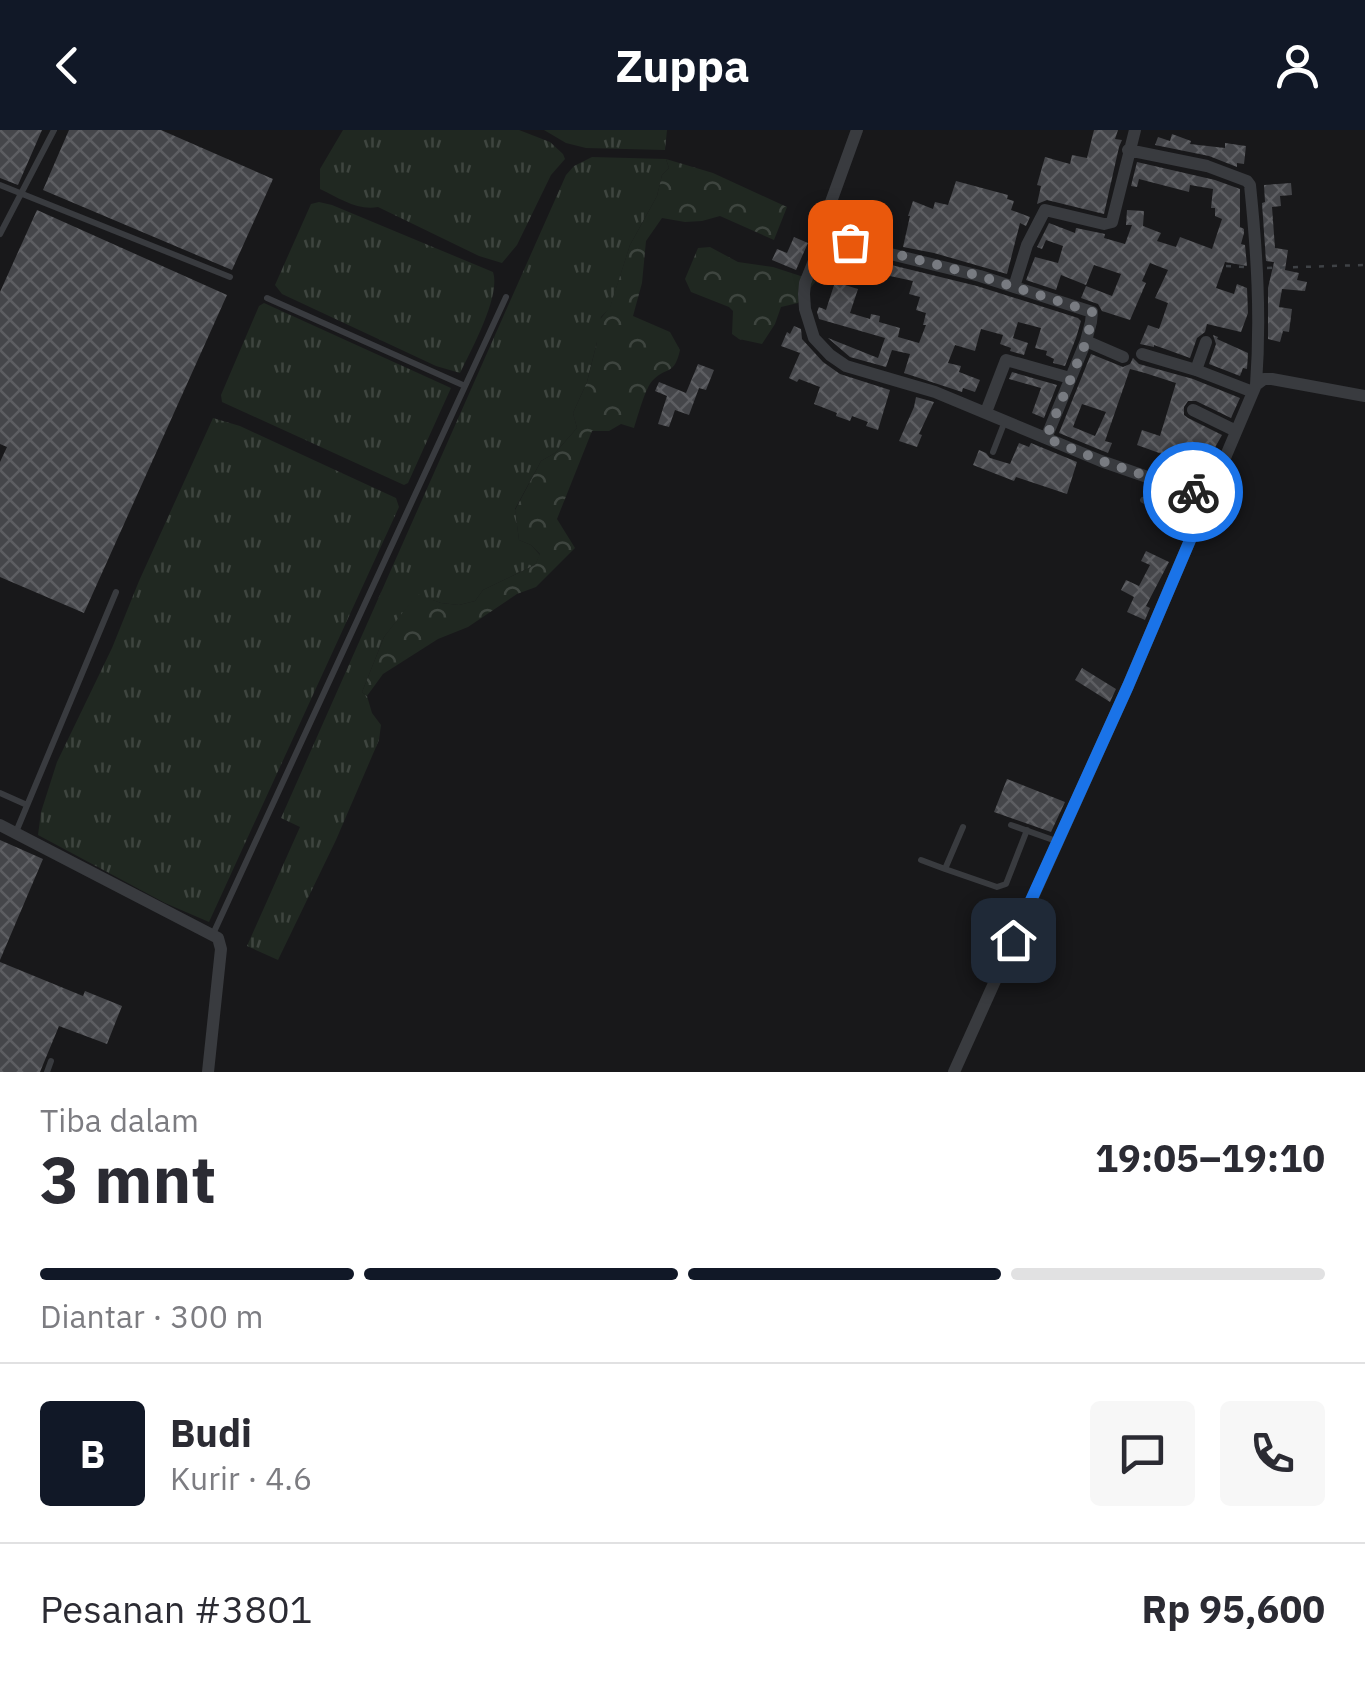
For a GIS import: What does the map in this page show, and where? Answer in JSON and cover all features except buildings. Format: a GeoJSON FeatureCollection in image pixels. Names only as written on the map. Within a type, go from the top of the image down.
{"type":"FeatureCollection","features":[{"type":"Feature","properties":{"kind":"street"},"geometry":{"type":"LineString","coordinates":[[857,130],[823,224],[825,234],[804,294],[812,331],[820,346],[846,366],[935,392],[1102,461],[1208,498]]}},
{"type":"Feature","properties":{"kind":"street"},"geometry":{"type":"LineString","coordinates":[[1014,287],[1044,210],[1104,224],[1112,222],[1134,130]]}},
{"type":"Feature","properties":{"kind":"street"},"geometry":{"type":"LineString","coordinates":[[954,1072],[1254,388],[1260,327],[1250,185],[1247,180],[1206,166],[1128,150]]}},
{"type":"Feature","properties":{"kind":"street"},"geometry":{"type":"LineString","coordinates":[[825,234],[1092,312],[1086,342],[1046,438]]}},
{"type":"Feature","properties":{"kind":"street"},"geometry":{"type":"LineString","coordinates":[[1086,342],[1123,357]]}},
{"type":"Feature","properties":{"kind":"street"},"geometry":{"type":"LineString","coordinates":[[1196,370],[1206,342]]}},
{"type":"Feature","properties":{"kind":"street"},"geometry":{"type":"LineString","coordinates":[[1142,354],[1254,388]]}},
{"type":"Feature","properties":{"kind":"street"},"geometry":{"type":"LineString","coordinates":[[986,412],[1006,360],[1070,378]]}},
{"type":"Feature","properties":{"kind":"street"},"geometry":{"type":"LineString","coordinates":[[1254,388],[1264,379],[1272,378],[1365,396]]}},
{"type":"Feature","properties":{"kind":"street"},"geometry":{"type":"LineString","coordinates":[[1193,410],[1236,431]]}},
{"type":"Feature","properties":{"kind":"street"},"geometry":{"type":"LineString","coordinates":[[0,825],[213,934],[220,942],[208,1072]]}},
{"type":"Feature","properties":{"kind":"lane"},"geometry":{"type":"LineString","coordinates":[[0,234],[54,130]]}},
{"type":"Feature","properties":{"kind":"lane"},"geometry":{"type":"LineString","coordinates":[[0,185],[230,277]]}},
{"type":"Feature","properties":{"kind":"lane"},"geometry":{"type":"LineString","coordinates":[[213,934],[506,297]]}},
{"type":"Feature","properties":{"kind":"lane"},"geometry":{"type":"LineString","coordinates":[[267,298],[465,386]]}},
{"type":"Feature","properties":{"kind":"lane"},"geometry":{"type":"LineString","coordinates":[[993,452],[1006,420]]}},
{"type":"Feature","properties":{"kind":"lane"},"geometry":{"type":"LineString","coordinates":[[1143,500],[1196,526]]}},
{"type":"Feature","properties":{"kind":"lane"},"geometry":{"type":"LineString","coordinates":[[15,833],[116,592]]}},
{"type":"Feature","properties":{"kind":"lane"},"geometry":{"type":"LineString","coordinates":[[0,793],[27,805]]}},
{"type":"Feature","properties":{"kind":"lane"},"geometry":{"type":"LineString","coordinates":[[1010,825],[1058,842]]}},
{"type":"Feature","properties":{"kind":"lane"},"geometry":{"type":"LineString","coordinates":[[945,870],[963,827]]}},
{"type":"Feature","properties":{"kind":"lane"},"geometry":{"type":"LineString","coordinates":[[921,860],[1000,887],[1006,884],[1027,830]]}},
{"type":"Feature","properties":{"kind":"lane"},"geometry":{"type":"LineString","coordinates":[[48,1072],[51,1061]]}},
{"type":"Feature","properties":{"kind":"path"},"geometry":{"type":"LineString","coordinates":[[1226,266],[1365,266]]}},
{"type":"Feature","properties":{"kind":"green space"},"geometry":{"type":"Polygon","coordinates":[[[343,130],[519,130],[550,142],[565,159],[551,175],[517,245],[502,263],[479,256],[378,207],[356,205],[320,189],[320,169],[343,130]]]}},
{"type":"Feature","properties":{"kind":"green space"},"geometry":{"type":"Polygon","coordinates":[[[544,130],[667,130],[665,150],[586,148],[566,143],[544,130]]]}},
{"type":"Feature","properties":{"kind":"green space"},"geometry":{"type":"Polygon","coordinates":[[[592,157],[666,159],[669,168],[662,175],[657,196],[630,245],[610,308],[601,317],[587,382],[573,413],[577,428],[555,453],[541,461],[515,509],[519,540],[540,555],[535,565],[483,590],[475,601],[459,605],[417,595],[384,637],[362,692],[381,725],[379,740],[278,960],[247,946],[300,827],[281,818],[566,175],[592,157]]]}},
{"type":"Feature","properties":{"kind":"green space"},"geometry":{"type":"Polygon","coordinates":[[[666,159],[713,173],[787,207],[774,240],[720,216],[685,222],[662,218],[646,241],[642,283],[633,316],[670,332],[680,350],[678,358],[673,367],[650,384],[634,428],[621,424],[609,431],[592,431],[557,519],[575,548],[536,587],[517,594],[468,627],[438,639],[383,674],[367,696],[362,692],[384,637],[417,594],[459,605],[475,601],[483,590],[535,565],[540,554],[519,540],[515,510],[541,461],[555,453],[577,428],[573,413],[587,382],[597,342],[592,329],[610,307],[630,245],[657,196],[662,175],[669,168],[666,159]]]}},
{"type":"Feature","properties":{"kind":"green space"},"geometry":{"type":"Polygon","coordinates":[[[319,202],[493,272],[489,308],[460,373],[436,366],[282,294],[275,285],[311,204],[319,202]]]}},
{"type":"Feature","properties":{"kind":"green space"},"geometry":{"type":"Polygon","coordinates":[[[710,247],[738,262],[773,267],[816,281],[798,303],[781,307],[762,344],[739,339],[732,334],[733,311],[691,292],[685,279],[698,248],[710,247]]]}},
{"type":"Feature","properties":{"kind":"green space"},"geometry":{"type":"Polygon","coordinates":[[[264,303],[451,388],[408,483],[404,485],[222,402],[221,395],[259,306],[264,303]]]}},
{"type":"Feature","properties":{"kind":"green space"},"geometry":{"type":"Polygon","coordinates":[[[213,418],[240,426],[396,498],[399,507],[209,922],[165,903],[38,835],[57,762],[112,648],[213,418]]]}},
{"type":"Feature","properties":{"kind":"way so far"},"geometry":{"type":"LineString","coordinates":[[850,242],[980,276],[1092,312],[1086,342],[1046,438],[1193,492]]}},
{"type":"Feature","properties":{"kind":"route"},"geometry":{"type":"LineString","coordinates":[[1013,940],[1208,498],[1193,492]]}}]}
